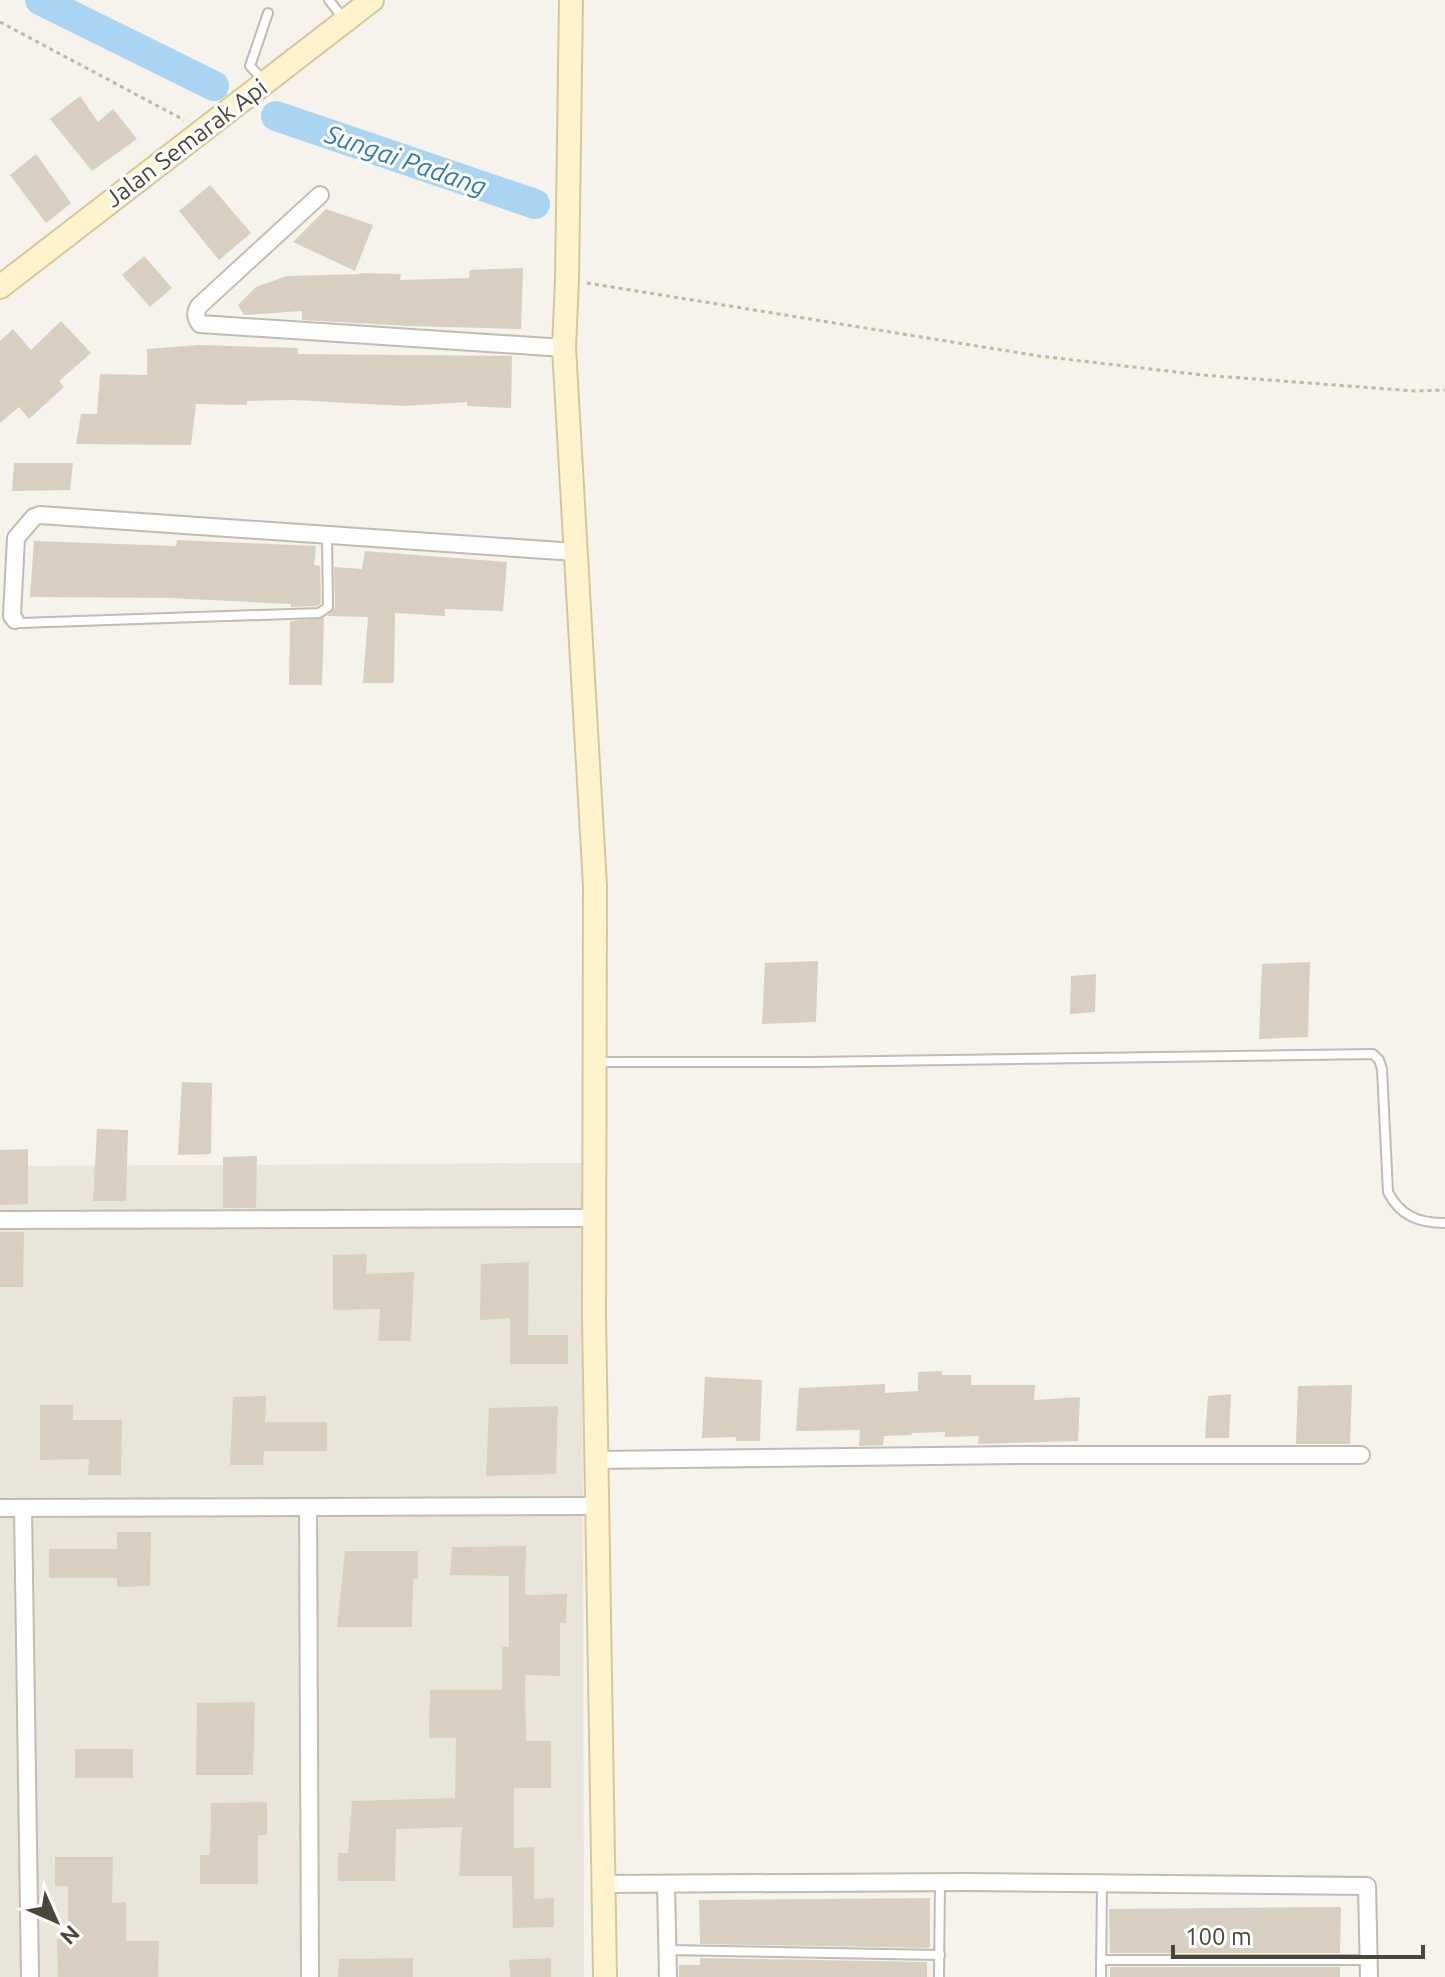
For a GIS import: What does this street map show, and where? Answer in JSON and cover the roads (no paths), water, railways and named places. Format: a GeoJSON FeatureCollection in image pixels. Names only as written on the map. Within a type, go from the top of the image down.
{"type":"FeatureCollection","features":[{"type":"Feature","properties":{"kind":"street","name":"Jalan Semarak Api"},"geometry":{"type":"LineString","coordinates":[[0,287],[372,0]]}},
{"type":"Feature","properties":{"kind":"street"},"geometry":{"type":"LineString","coordinates":[[571,0],[564,348],[595,886],[596,1460],[605,1977]]}},
{"type":"Feature","properties":{"kind":"street"},"geometry":{"type":"LineString","coordinates":[[320,195],[199,306],[196,318],[200,324],[564,348]]}},
{"type":"Feature","properties":{"kind":"street"},"geometry":{"type":"LineString","coordinates":[[15,620],[12,616],[16,538],[34,517],[40,515],[575,552]]}},
{"type":"Feature","properties":{"kind":"street"},"geometry":{"type":"LineString","coordinates":[[0,1220],[594,1218]]}},
{"type":"Feature","properties":{"kind":"street"},"geometry":{"type":"LineString","coordinates":[[596,1460],[1361,1455]]}},
{"type":"Feature","properties":{"kind":"street"},"geometry":{"type":"LineString","coordinates":[[0,1508],[597,1506]]}},
{"type":"Feature","properties":{"kind":"street"},"geometry":{"type":"LineString","coordinates":[[23,1508],[30,1977]]}},
{"type":"Feature","properties":{"kind":"street"},"geometry":{"type":"LineString","coordinates":[[308,1508],[310,1977]]}},
{"type":"Feature","properties":{"kind":"street"},"geometry":{"type":"LineString","coordinates":[[603,1884],[940,1882],[1367,1886],[1369,1977]]}},
{"type":"Feature","properties":{"kind":"street"},"geometry":{"type":"LineString","coordinates":[[666,1884],[668,1977]]}},
{"type":"Feature","properties":{"kind":"lane"},"geometry":{"type":"LineString","coordinates":[[329,0],[345,21]]}},
{"type":"Feature","properties":{"kind":"lane"},"geometry":{"type":"LineString","coordinates":[[266,82],[250,66],[268,13]]}},
{"type":"Feature","properties":{"kind":"lane"},"geometry":{"type":"LineString","coordinates":[[15,620],[20,623],[319,613],[328,607],[327,536]]}},
{"type":"Feature","properties":{"kind":"lane"},"geometry":{"type":"LineString","coordinates":[[595,1062],[1373,1054],[1382,1069],[1388,1192],[1394,1204],[1413,1219],[1445,1223]]}},
{"type":"Feature","properties":{"kind":"lane"},"geometry":{"type":"LineString","coordinates":[[939,1977],[940,1882]]}},
{"type":"Feature","properties":{"kind":"lane"},"geometry":{"type":"LineString","coordinates":[[1101,1977],[1102,1883]]}},
{"type":"Feature","properties":{"kind":"lane"},"geometry":{"type":"LineString","coordinates":[[667,1950],[940,1955]]}},
{"type":"Feature","properties":{"kind":"lane"},"geometry":{"type":"LineString","coordinates":[[1101,1960],[1368,1960]]}},
{"type":"Feature","properties":{"kind":"waterway","name":"Sungai Padang"},"geometry":{"type":"LineString","coordinates":[[40,0],[214,86]]}},
{"type":"Feature","properties":{"kind":"waterway","name":"Sungai Padang"},"geometry":{"type":"LineString","coordinates":[[276,116],[535,204]]}}]}
